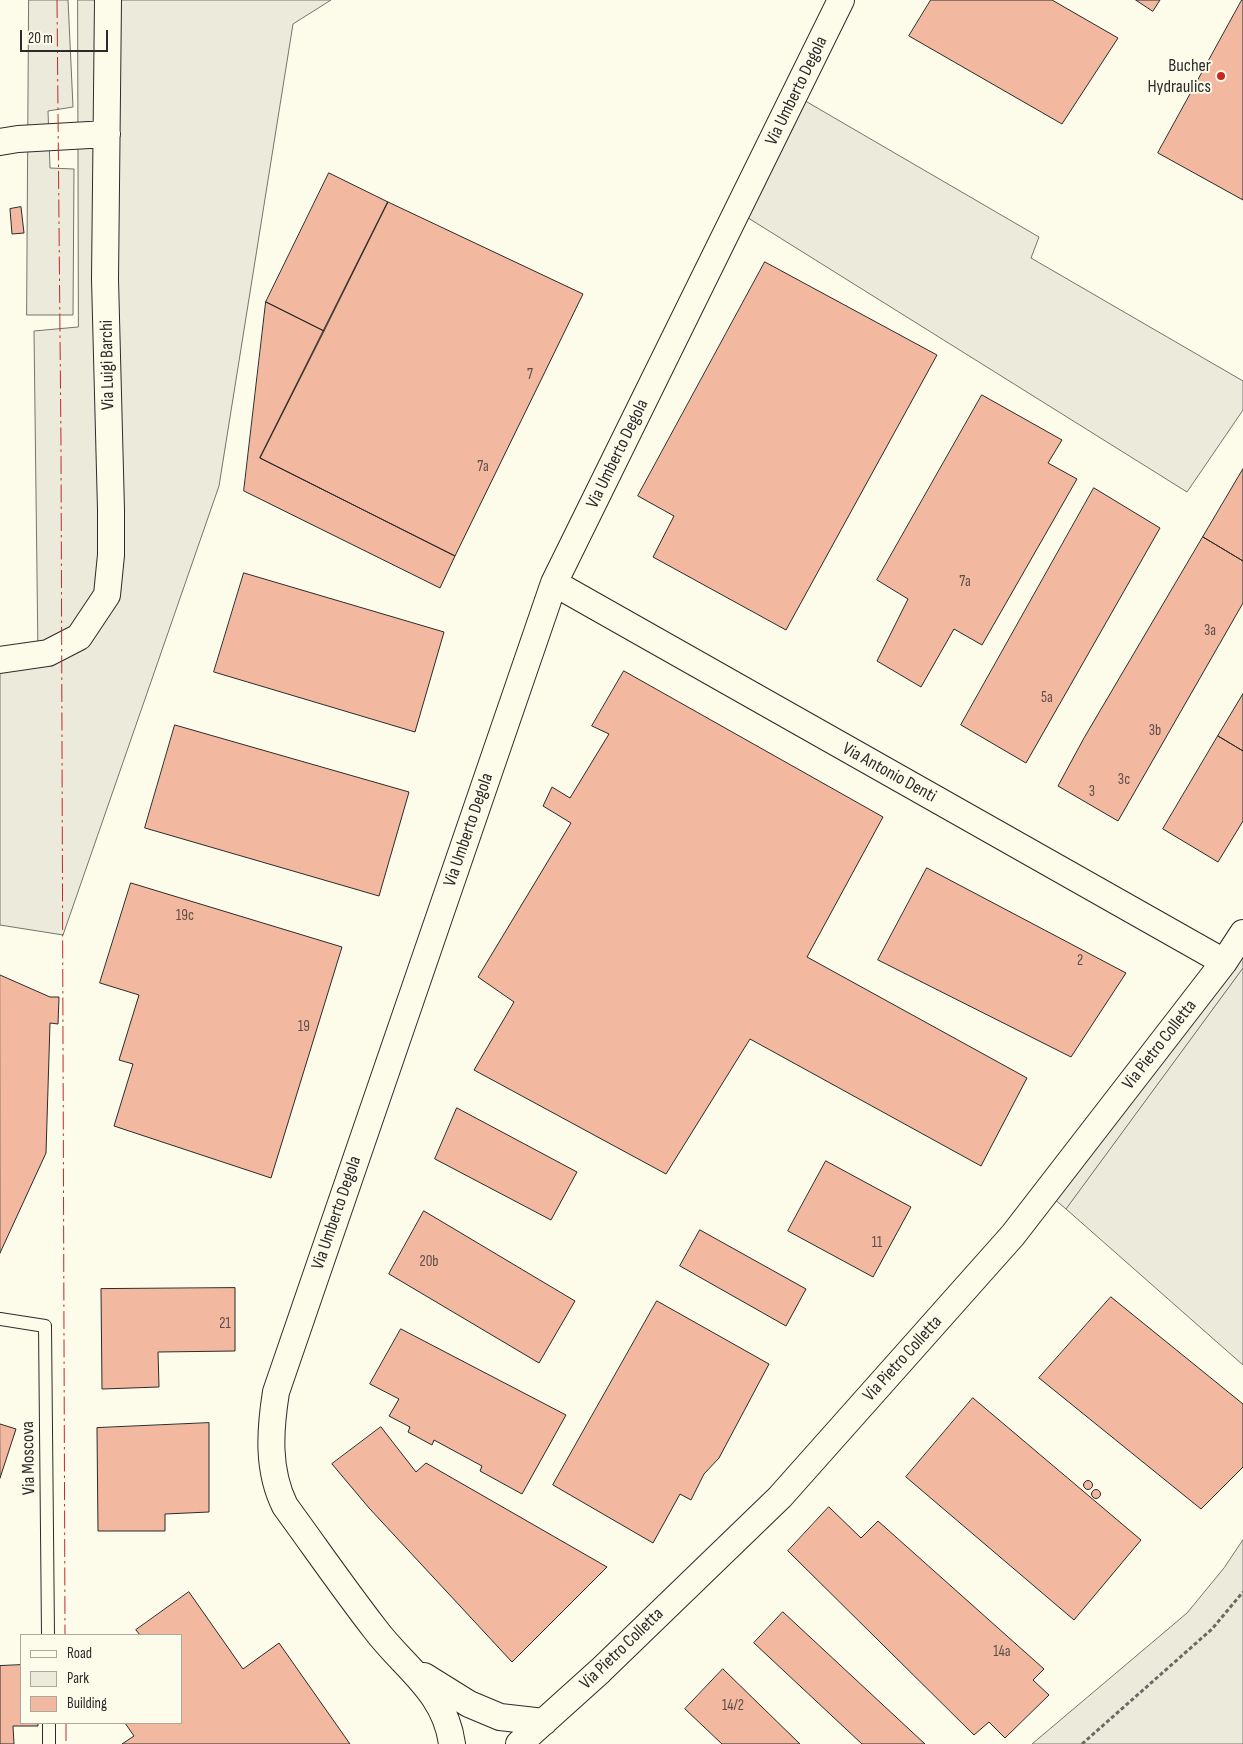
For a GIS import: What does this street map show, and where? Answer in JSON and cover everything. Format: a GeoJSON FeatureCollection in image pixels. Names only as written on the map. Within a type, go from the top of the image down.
{"type":"FeatureCollection","features":[{"type":"Feature","properties":{"kind":"street","name":"Via Luigi Barchi"},"geometry":{"type":"LineString","coordinates":[[0,660],[48,653],[79,637],[106,595],[111,555],[106,279],[108,0]]}},
{"type":"Feature","properties":{"kind":"street","name":"Via Umberto Degola"},"geometry":{"type":"LineString","coordinates":[[452,1744],[445,1714],[429,1690],[408,1664],[376,1631],[285,1506],[278,1491],[271,1459],[273,1409],[280,1374],[554,583],[841,0]]}},
{"type":"Feature","properties":{"kind":"street"},"geometry":{"type":"LineString","coordinates":[[0,142],[18,139],[107,134]]}},
{"type":"Feature","properties":{"kind":"street","name":"Via Antonio Denti"},"geometry":{"type":"LineString","coordinates":[[554,583],[1224,962]]}},
{"type":"Feature","properties":{"kind":"street","name":"Via Pietro Colletta"},"geometry":{"type":"LineString","coordinates":[[519,1744],[600,1670],[799,1476],[1013,1235],[1224,962],[1243,933]]}},
{"type":"Feature","properties":{"kind":"street","name":"Via Umberto Degola"},"geometry":{"type":"LineString","coordinates":[[408,1664],[469,1704],[500,1717],[544,1722]]}},
{"type":"Feature","properties":{"kind":"lane","name":"Via Moscova"},"geometry":{"type":"LineString","coordinates":[[0,1319],[45,1326],[48,1634]]}},
{"type":"Feature","properties":{"kind":"lane"},"geometry":{"type":"LineString","coordinates":[[49,1724],[49,1744]]}},
{"type":"Feature","properties":{"kind":"path"},"geometry":{"type":"LineString","coordinates":[[1082,1744],[1212,1629],[1243,1592]]}},
{"type":"Feature","properties":{"kind":"green space"},"geometry":{"type":"Polygon","coordinates":[[[78,0],[331,0],[293,24],[219,486],[63,935],[0,925],[0,664],[38,656],[34,331],[78,327],[78,0]]]}},
{"type":"Feature","properties":{"kind":"green space"},"geometry":{"type":"Polygon","coordinates":[[[795,95],[1039,237],[1031,258],[1243,381],[1243,410],[1187,492],[737,211],[795,95]]]}},
{"type":"Feature","properties":{"kind":"green space"},"geometry":{"type":"Polygon","coordinates":[[[1243,968],[1243,1365],[1066,1209],[1243,968]]]}},
{"type":"Feature","properties":{"kind":"green space"},"geometry":{"type":"Polygon","coordinates":[[[1243,1540],[1243,1744],[1032,1744],[1187,1613],[1224,1568],[1243,1540]]]}},
{"type":"Feature","properties":{"kind":"shaded area"},"geometry":{"type":"Polygon","coordinates":[[[29,0],[68,0],[73,107],[48,111],[50,168],[74,169],[73,315],[27,315],[29,0]]]}},
{"type":"Feature","properties":{"kind":"shaded area"},"geometry":{"type":"Polygon","coordinates":[[[1243,933],[1243,968],[1066,1209],[1046,1192],[1243,933]]]}},
{"type":"Feature","properties":{"kind":"building"},"geometry":{"type":"Polygon","coordinates":[[[931,0],[1052,0],[1118,38],[1062,124],[909,36],[931,0]]]}},
{"type":"Feature","properties":{"kind":"building"},"geometry":{"type":"Polygon","coordinates":[[[1136,0],[1160,0],[1153,11],[1136,0]]]}},
{"type":"Feature","properties":{"kind":"building","name":"Bucher Hydraulics"},"geometry":{"type":"Polygon","coordinates":[[[1243,0],[1243,200],[1158,153],[1243,0]]]}},
{"type":"Feature","properties":{"kind":"building"},"geometry":{"type":"Polygon","coordinates":[[[329,173],[388,202],[324,331],[266,302],[329,173]]]}},
{"type":"Feature","properties":{"kind":"building"},"geometry":{"type":"Polygon","coordinates":[[[388,202],[583,294],[455,556],[260,458],[388,202]]]}},
{"type":"Feature","properties":{"kind":"building"},"geometry":{"type":"Polygon","coordinates":[[[21,207],[24,233],[12,234],[10,209],[21,207]]]}},
{"type":"Feature","properties":{"kind":"building"},"geometry":{"type":"Polygon","coordinates":[[[765,262],[937,355],[786,630],[653,557],[674,516],[638,496],[765,262]]]}},
{"type":"Feature","properties":{"kind":"building"},"geometry":{"type":"Polygon","coordinates":[[[266,302],[324,331],[260,458],[455,556],[440,588],[244,491],[266,302]]]}},
{"type":"Feature","properties":{"kind":"building"},"geometry":{"type":"Polygon","coordinates":[[[982,395],[1062,440],[1048,463],[1077,479],[982,645],[954,629],[921,687],[877,661],[908,599],[877,580],[982,395]]]}},
{"type":"Feature","properties":{"kind":"building"},"geometry":{"type":"Polygon","coordinates":[[[1243,469],[1243,561],[1203,537],[1243,469]]]}},
{"type":"Feature","properties":{"kind":"building"},"geometry":{"type":"Polygon","coordinates":[[[1094,488],[1160,528],[1026,763],[961,725],[1094,488]]]}},
{"type":"Feature","properties":{"kind":"building"},"geometry":{"type":"Polygon","coordinates":[[[1203,537],[1243,561],[1243,603],[1118,821],[1058,786],[1084,738],[1203,537]]]}},
{"type":"Feature","properties":{"kind":"building"},"geometry":{"type":"Polygon","coordinates":[[[244,573],[444,632],[415,732],[214,672],[244,573]]]}},
{"type":"Feature","properties":{"kind":"building"},"geometry":{"type":"Polygon","coordinates":[[[624,671],[883,817],[807,957],[1027,1078],[981,1166],[750,1039],[666,1174],[474,1070],[514,1002],[478,977],[571,823],[543,806],[552,787],[570,798],[609,734],[592,726],[624,671]]]}},
{"type":"Feature","properties":{"kind":"building"},"geometry":{"type":"Polygon","coordinates":[[[1243,694],[1243,751],[1218,736],[1243,694]]]}},
{"type":"Feature","properties":{"kind":"building"},"geometry":{"type":"Polygon","coordinates":[[[175,725],[409,792],[379,896],[145,828],[175,725]]]}},
{"type":"Feature","properties":{"kind":"building"},"geometry":{"type":"Polygon","coordinates":[[[1218,736],[1243,751],[1243,821],[1218,862],[1163,829],[1218,736]]]}},
{"type":"Feature","properties":{"kind":"building"},"geometry":{"type":"Polygon","coordinates":[[[927,868],[1126,973],[1071,1057],[878,960],[927,868]]]}},
{"type":"Feature","properties":{"kind":"building"},"geometry":{"type":"Polygon","coordinates":[[[131,883],[342,947],[271,1178],[114,1126],[133,1064],[119,1060],[139,995],[100,983],[131,883]]]}},
{"type":"Feature","properties":{"kind":"building"},"geometry":{"type":"Polygon","coordinates":[[[0,975],[50,997],[59,997],[58,1024],[50,1023],[46,1153],[0,1253],[0,975]]]}},
{"type":"Feature","properties":{"kind":"building"},"geometry":{"type":"Polygon","coordinates":[[[457,1108],[577,1172],[551,1220],[435,1159],[457,1108]]]}},
{"type":"Feature","properties":{"kind":"building"},"geometry":{"type":"Polygon","coordinates":[[[826,1161],[911,1207],[873,1277],[788,1231],[826,1161]]]}},
{"type":"Feature","properties":{"kind":"building"},"geometry":{"type":"Polygon","coordinates":[[[424,1211],[575,1301],[539,1363],[389,1274],[424,1211]]]}},
{"type":"Feature","properties":{"kind":"building"},"geometry":{"type":"Polygon","coordinates":[[[700,1230],[806,1289],[786,1326],[680,1266],[700,1230]]]}},
{"type":"Feature","properties":{"kind":"building"},"geometry":{"type":"Polygon","coordinates":[[[235,1288],[235,1351],[158,1352],[159,1387],[102,1389],[101,1289],[235,1288]]]}},
{"type":"Feature","properties":{"kind":"building"},"geometry":{"type":"Polygon","coordinates":[[[1111,1297],[1243,1404],[1243,1467],[1201,1509],[1039,1378],[1111,1297]]]}},
{"type":"Feature","properties":{"kind":"building"},"geometry":{"type":"Polygon","coordinates":[[[657,1301],[769,1364],[719,1458],[704,1474],[691,1500],[680,1494],[653,1543],[553,1485],[657,1301]]]}},
{"type":"Feature","properties":{"kind":"building"},"geometry":{"type":"Polygon","coordinates":[[[401,1329],[566,1415],[522,1494],[480,1471],[482,1466],[434,1440],[432,1445],[408,1432],[410,1427],[389,1416],[399,1399],[370,1384],[401,1329]]]}},
{"type":"Feature","properties":{"kind":"building"},"geometry":{"type":"Polygon","coordinates":[[[973,1398],[1141,1540],[1074,1620],[906,1477],[973,1398]]]}},
{"type":"Feature","properties":{"kind":"building"},"geometry":{"type":"Polygon","coordinates":[[[209,1423],[209,1512],[165,1514],[165,1531],[98,1531],[97,1428],[209,1423]]]}},
{"type":"Feature","properties":{"kind":"building"},"geometry":{"type":"Polygon","coordinates":[[[0,1424],[16,1429],[0,1478],[0,1424]]]}},
{"type":"Feature","properties":{"kind":"building"},"geometry":{"type":"Polygon","coordinates":[[[381,1427],[416,1472],[426,1463],[607,1567],[512,1662],[369,1508],[332,1464],[381,1427]]]}},
{"type":"Feature","properties":{"kind":"building"},"geometry":{"type":"Polygon","coordinates":[[[1088,1480],[1093,1485],[1088,1490],[1083,1485],[1088,1480]]]}},
{"type":"Feature","properties":{"kind":"building"},"geometry":{"type":"Polygon","coordinates":[[[1096,1489],[1101,1494],[1096,1499],[1091,1494],[1096,1489]]]}},
{"type":"Feature","properties":{"kind":"building"},"geometry":{"type":"Polygon","coordinates":[[[829,1507],[861,1538],[878,1521],[1044,1669],[1033,1680],[1049,1695],[1005,1738],[989,1722],[974,1735],[788,1551],[829,1507]]]}},
{"type":"Feature","properties":{"kind":"building"},"geometry":{"type":"Polygon","coordinates":[[[189,1592],[243,1669],[279,1643],[350,1744],[122,1744],[134,1736],[126,1724],[182,1724],[182,1634],[139,1634],[136,1630],[189,1592]]]}},
{"type":"Feature","properties":{"kind":"building"},"geometry":{"type":"Polygon","coordinates":[[[783,1612],[925,1744],[862,1744],[754,1643],[783,1612]]]}},
{"type":"Feature","properties":{"kind":"building"},"geometry":{"type":"Polygon","coordinates":[[[20,1665],[20,1724],[38,1724],[38,1726],[13,1726],[14,1744],[0,1744],[0,1666],[20,1665]]]}},
{"type":"Feature","properties":{"kind":"building"},"geometry":{"type":"Polygon","coordinates":[[[723,1669],[800,1744],[722,1744],[685,1709],[723,1669]]]}},
{"type":"Feature","properties":{"kind":"power"},"geometry":{"type":"LineString","coordinates":[[57,0],[61,445],[65,1634]]}},
{"type":"Feature","properties":{"kind":"power"},"geometry":{"type":"LineString","coordinates":[[66,1724],[66,1744]]}},
{"type":"Feature","properties":{"kind":"place","name":"Bucher Hydraulics"},"geometry":{"type":"Point","coordinates":[1221,76]}}]}
